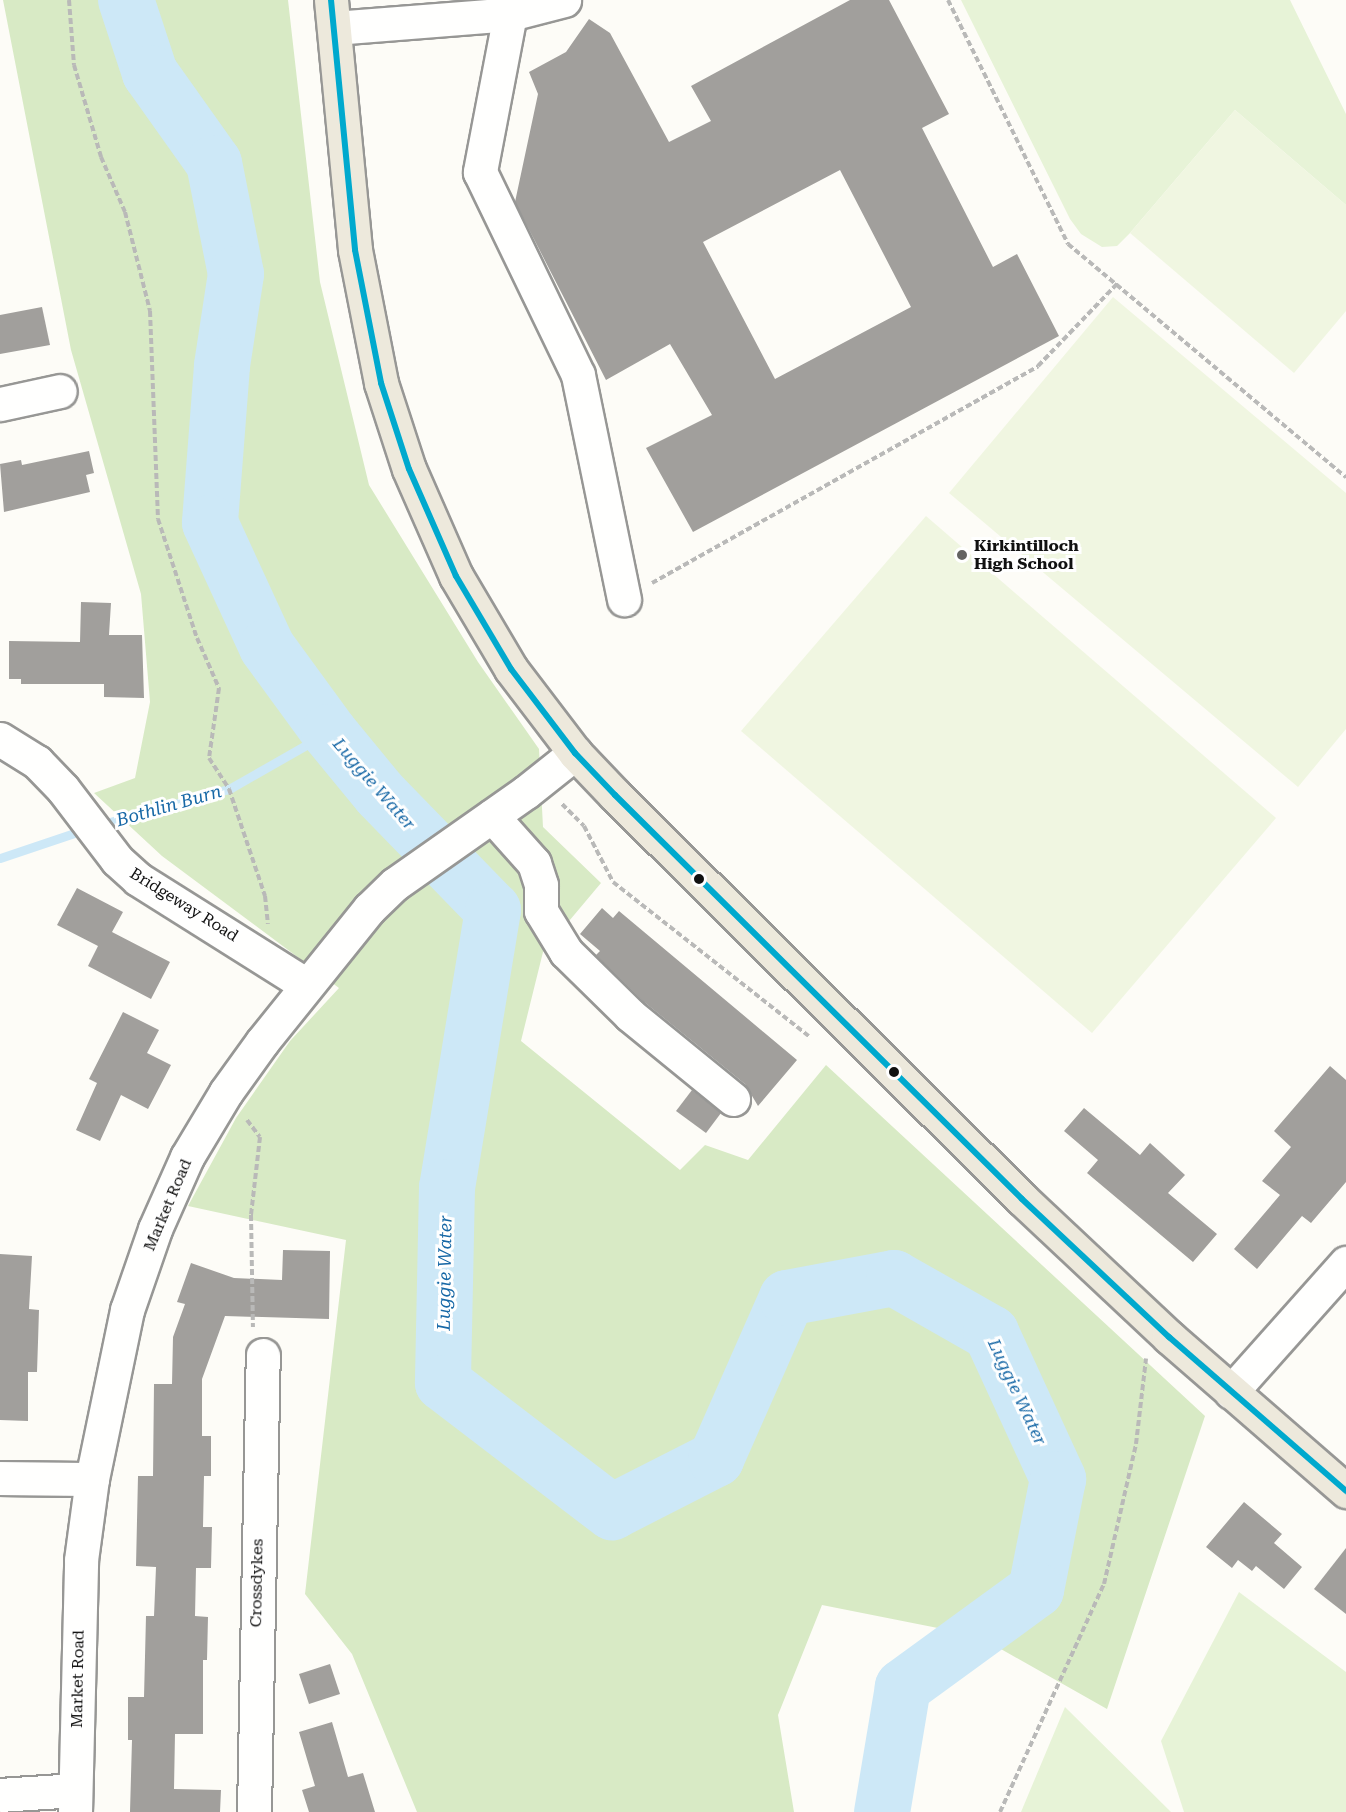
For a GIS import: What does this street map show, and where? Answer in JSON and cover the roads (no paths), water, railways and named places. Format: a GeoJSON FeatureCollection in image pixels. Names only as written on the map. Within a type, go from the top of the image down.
{"type":"FeatureCollection","features":[{"type":"Feature","properties":{"kind":"main road"},"geometry":{"type":"LineString","coordinates":[[333,14],[355,250],[381,383],[409,469],[456,576],[511,669],[575,753],[1022,1199],[1150,1319],[1346,1491]]}},
{"type":"Feature","properties":{"kind":"street"},"geometry":{"type":"LineString","coordinates":[[333,14],[510,14],[564,0]]}},
{"type":"Feature","properties":{"kind":"street"},"geometry":{"type":"LineString","coordinates":[[510,14],[480,172],[578,375],[624,598]]}},
{"type":"Feature","properties":{"kind":"street"},"geometry":{"type":"LineString","coordinates":[[0,404],[60,392]]}},
{"type":"Feature","properties":{"kind":"street","name":"Bridgeway Road"},"geometry":{"type":"LineString","coordinates":[[0,739],[37,762],[63,789],[117,860],[138,879],[272,961],[305,984]]}},
{"type":"Feature","properties":{"kind":"street","name":"Market Road"},"geometry":{"type":"LineString","coordinates":[[75,1801],[81,1560],[92,1479],[127,1310],[156,1229],[187,1157],[226,1092],[305,984],[369,909],[422,863],[543,780],[575,753]]}},
{"type":"Feature","properties":{"kind":"street"},"geometry":{"type":"LineString","coordinates":[[481,824],[534,863],[541,885],[541,911],[566,952],[630,1015],[733,1099]]}},
{"type":"Feature","properties":{"kind":"street"},"geometry":{"type":"LineString","coordinates":[[1231,1392],[1346,1263]]}},
{"type":"Feature","properties":{"kind":"street","name":"Crossdykes"},"geometry":{"type":"LineString","coordinates":[[254,1812],[262,1355]]}},
{"type":"Feature","properties":{"kind":"street"},"geometry":{"type":"LineString","coordinates":[[0,1478],[92,1479]]}},
{"type":"Feature","properties":{"kind":"street"},"geometry":{"type":"LineString","coordinates":[[0,1795],[75,1801]]}},
{"type":"Feature","properties":{"kind":"waterway","name":"Luggie Water"},"geometry":{"type":"LineString","coordinates":[[126,0],[150,73],[214,163],[236,274],[222,366],[210,523],[267,647],[329,732],[380,794],[493,910],[447,1187],[443,1383],[612,1512],[716,1459],[787,1298],[894,1278],[991,1333],[1058,1479],[1036,1590],[903,1687],[882,1812]]}},
{"type":"Feature","properties":{"kind":"waterway","name":"Bothlin Burn"},"geometry":{"type":"LineString","coordinates":[[99,825],[229,789],[329,732]]}},
{"type":"Feature","properties":{"kind":"waterway","name":"Bothlin Burn"},"geometry":{"type":"LineString","coordinates":[[0,858],[86,829]]}},
{"type":"Feature","properties":{"kind":"place","name":"Kirkintilloch High School"},"geometry":{"type":"Point","coordinates":[962,555]}}]}
